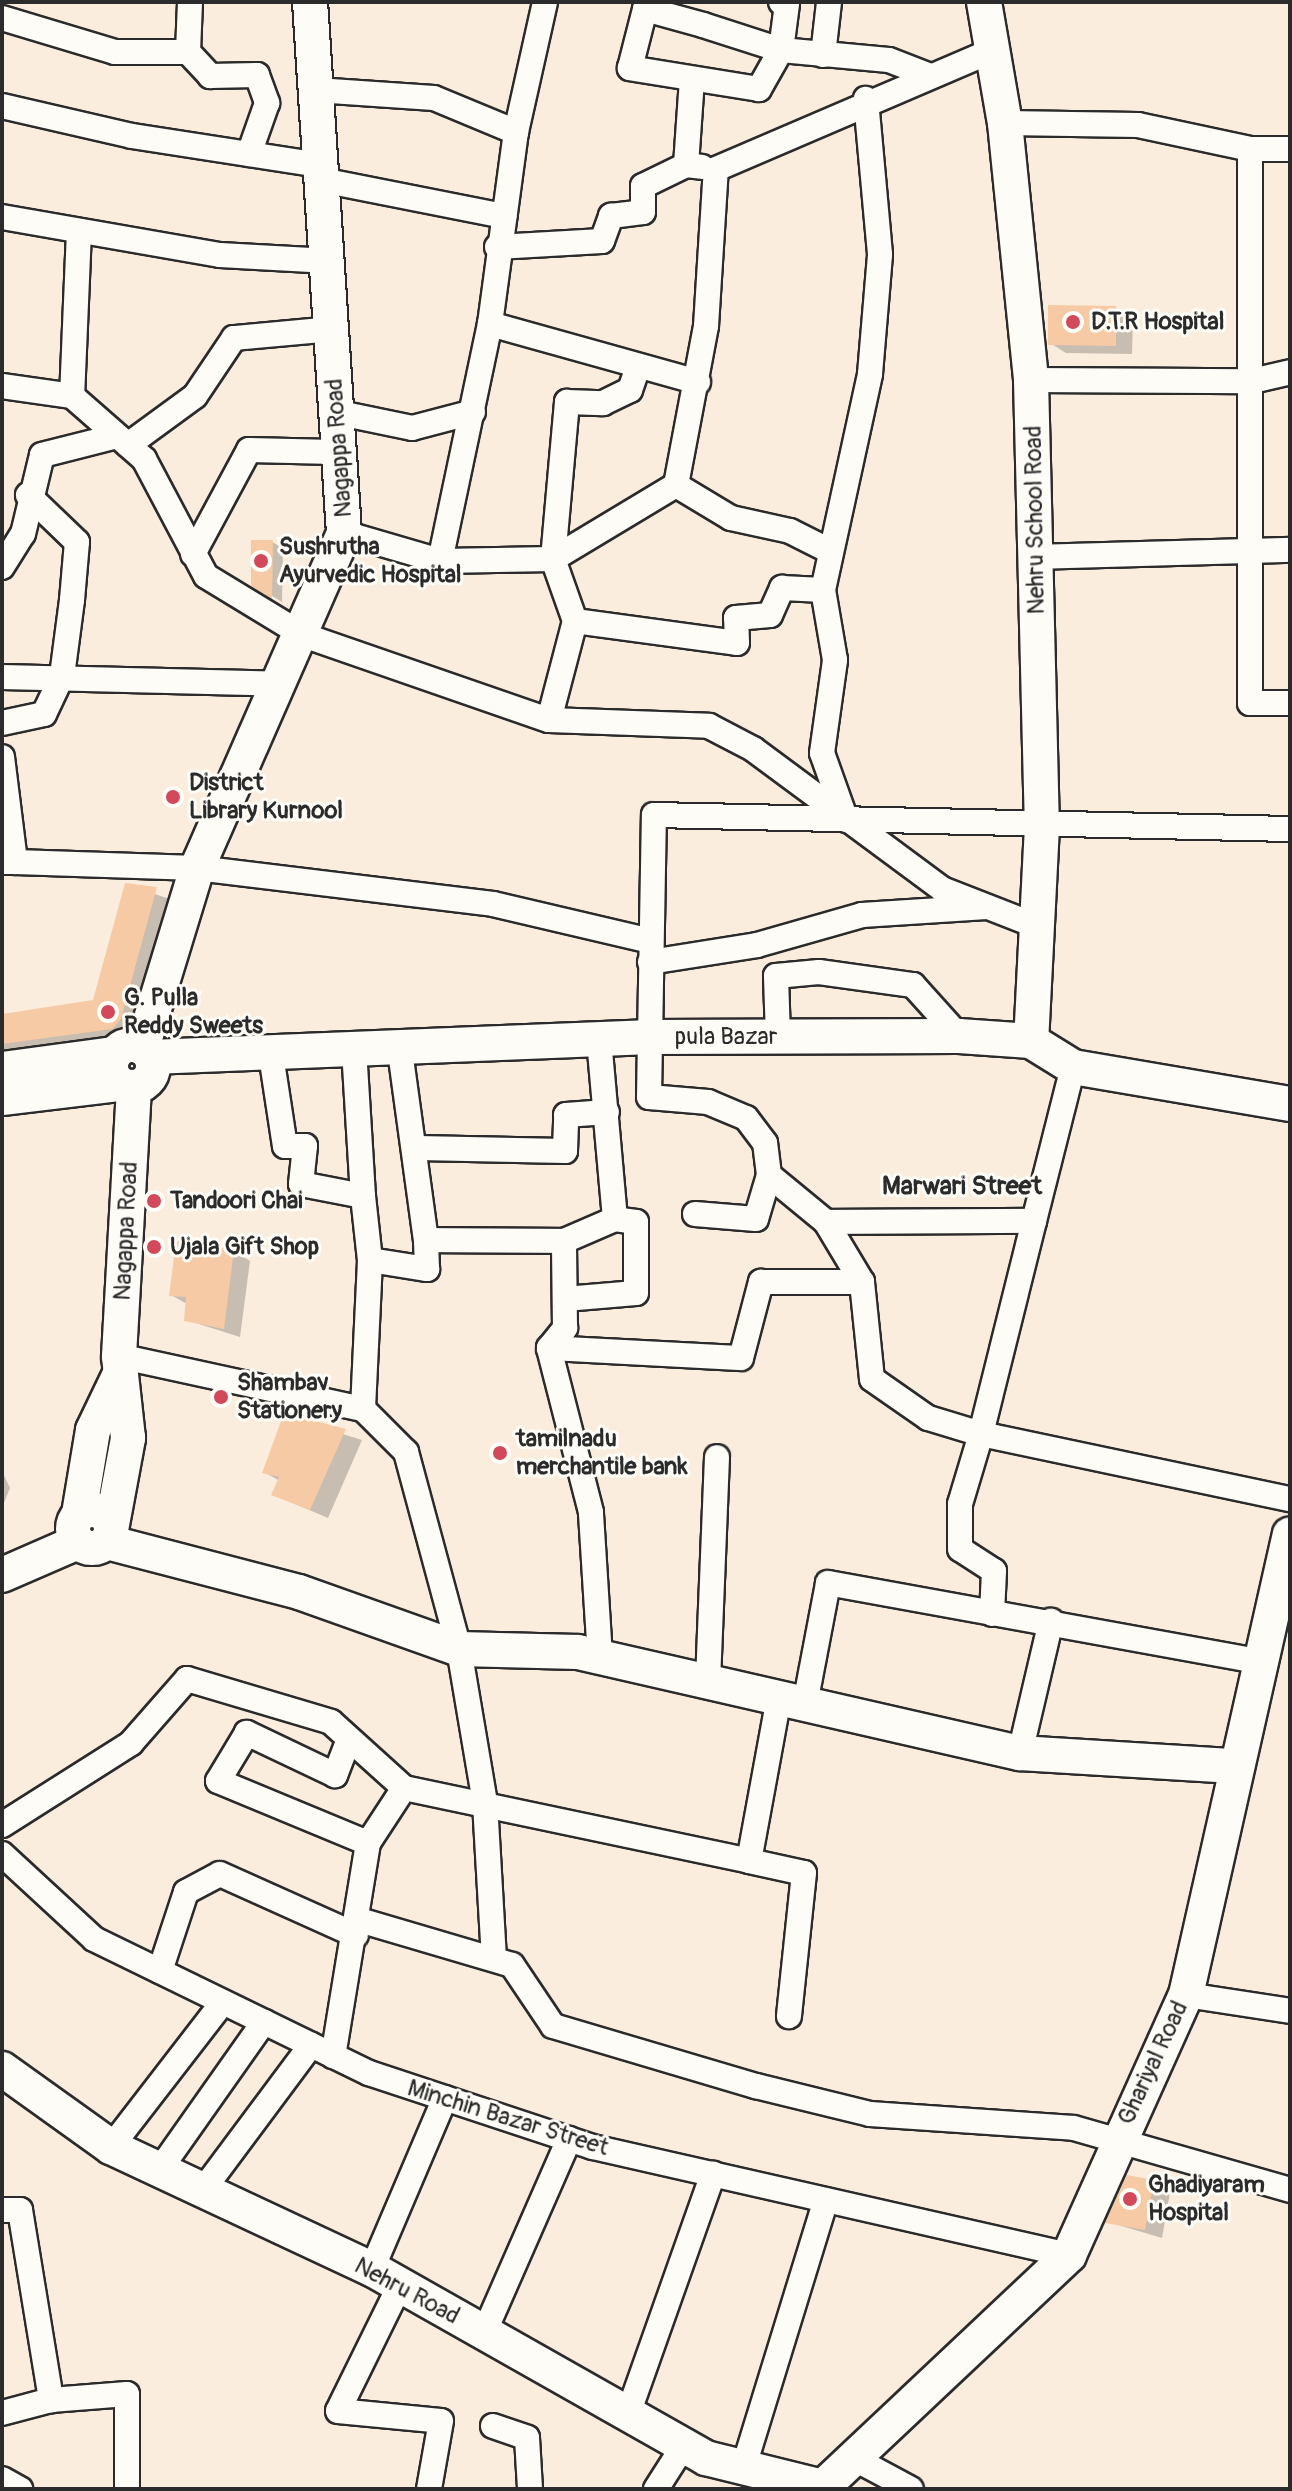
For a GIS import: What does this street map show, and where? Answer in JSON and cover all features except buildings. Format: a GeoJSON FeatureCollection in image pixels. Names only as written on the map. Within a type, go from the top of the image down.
{"type":"FeatureCollection","features":[{"type":"Feature","properties":{"kind":"street"},"geometry":{"type":"LineString","coordinates":[[190,2],[188,52],[210,76],[257,75],[267,103],[249,154]]}},
{"type":"Feature","properties":{"kind":"street","name":"Nagappa Road"},"geometry":{"type":"LineString","coordinates":[[119,1366],[132,1066],[197,868],[303,635],[344,533],[334,452],[329,261],[310,2]]}},
{"type":"Feature","properties":{"kind":"street"},"geometry":{"type":"LineString","coordinates":[[440,561],[490,324],[497,247],[516,132],[545,2]]}},
{"type":"Feature","properties":{"kind":"street"},"geometry":{"type":"LineString","coordinates":[[823,55],[829,2]]}},
{"type":"Feature","properties":{"kind":"street","name":"Nehru School Road"},"geometry":{"type":"LineString","coordinates":[[984,2],[989,52],[1005,123],[1031,380],[1042,826],[1032,924],[1031,1041]]}},
{"type":"Feature","properties":{"kind":"street"},"geometry":{"type":"LineString","coordinates":[[785,3],[781,50],[759,89],[630,68],[645,9],[781,50],[889,60],[926,74]]}},
{"type":"Feature","properties":{"kind":"street"},"geometry":{"type":"LineString","coordinates":[[2,18],[115,52],[188,52]]}},
{"type":"Feature","properties":{"kind":"street"},"geometry":{"type":"LineString","coordinates":[[497,247],[602,241],[611,216],[643,212],[643,186],[686,165],[716,169],[866,99],[989,52]]}},
{"type":"Feature","properties":{"kind":"street"},"geometry":{"type":"LineString","coordinates":[[686,165],[692,79]]}},
{"type":"Feature","properties":{"kind":"street"},"geometry":{"type":"LineString","coordinates":[[316,90],[434,98],[516,132]]}},
{"type":"Feature","properties":{"kind":"street"},"geometry":{"type":"LineString","coordinates":[[846,820],[822,753],[835,660],[823,590],[870,374],[880,254],[866,99]]}},
{"type":"Feature","properties":{"kind":"street"},"geometry":{"type":"LineString","coordinates":[[2,106],[249,154],[504,216]]}},
{"type":"Feature","properties":{"kind":"street"},"geometry":{"type":"LineString","coordinates":[[1005,123],[1138,125],[1250,149],[1290,149]]}},
{"type":"Feature","properties":{"kind":"street"},"geometry":{"type":"LineString","coordinates":[[1250,149],[1255,552],[1250,703],[1290,703]]}},
{"type":"Feature","properties":{"kind":"street"},"geometry":{"type":"LineString","coordinates":[[344,533],[440,561],[553,559],[676,485],[698,382],[716,169]]}},
{"type":"Feature","properties":{"kind":"street"},"geometry":{"type":"LineString","coordinates":[[2,217],[220,255],[329,261]]}},
{"type":"Feature","properties":{"kind":"street"},"geometry":{"type":"LineString","coordinates":[[72,396],[79,231]]}},
{"type":"Feature","properties":{"kind":"street"},"geometry":{"type":"LineString","coordinates":[[490,324],[698,382]]}},
{"type":"Feature","properties":{"kind":"street"},"geometry":{"type":"LineString","coordinates":[[2,567],[23,534],[28,495],[42,455],[122,440],[195,396],[234,338],[332,329]]}},
{"type":"Feature","properties":{"kind":"street"},"geometry":{"type":"LineString","coordinates":[[549,720],[575,621],[553,559],[567,402],[603,403],[630,390],[638,367]]}},
{"type":"Feature","properties":{"kind":"street"},"geometry":{"type":"LineString","coordinates":[[1031,380],[1252,381],[1290,372]]}},
{"type":"Feature","properties":{"kind":"street"},"geometry":{"type":"LineString","coordinates":[[2,386],[72,396],[144,459],[206,576],[303,635],[549,720],[709,726],[753,749],[942,889],[1032,924]]}},
{"type":"Feature","properties":{"kind":"street"},"geometry":{"type":"LineString","coordinates":[[335,412],[412,428],[473,412]]}},
{"type":"Feature","properties":{"kind":"street"},"geometry":{"type":"LineString","coordinates":[[193,554],[249,450],[334,452]]}},
{"type":"Feature","properties":{"kind":"street"},"geometry":{"type":"LineString","coordinates":[[676,485],[731,518],[790,531],[830,551]]}},
{"type":"Feature","properties":{"kind":"street"},"geometry":{"type":"LineString","coordinates":[[2,723],[44,714],[62,676],[77,542],[28,495]]}},
{"type":"Feature","properties":{"kind":"street"},"geometry":{"type":"LineString","coordinates":[[1036,557],[1290,550]]}},
{"type":"Feature","properties":{"kind":"street"},"geometry":{"type":"LineString","coordinates":[[575,621],[737,643],[736,618],[770,615],[782,588],[823,590]]}},
{"type":"Feature","properties":{"kind":"street"},"geometry":{"type":"LineString","coordinates":[[2,677],[62,676],[281,684]]}},
{"type":"Feature","properties":{"kind":"street"},"geometry":{"type":"LineString","coordinates":[[2,757],[8,862],[197,868],[493,904],[650,951],[757,945],[862,915],[987,907]]}},
{"type":"Feature","properties":{"kind":"street"},"geometry":{"type":"LineString","coordinates":[[695,1214],[756,1219],[769,1175],[765,1143],[746,1118],[708,1102],[649,1097],[654,815],[1042,826],[1290,829]]}},
{"type":"Feature","properties":{"kind":"street"},"geometry":{"type":"LineString","coordinates":[[778,1037],[776,976],[819,972],[913,985],[959,1036]]}},
{"type":"Feature","properties":{"kind":"street","name":"pula Bazar"},"geometry":{"type":"LineString","coordinates":[[132,1066],[354,1049],[400,1051],[648,1037],[959,1036],[1031,1041],[1073,1067],[1290,1104]]}},
{"type":"Feature","properties":{"kind":"street"},"geometry":{"type":"LineString","coordinates":[[599,1041],[615,1219]]}},
{"type":"Feature","properties":{"kind":"street"},"geometry":{"type":"LineString","coordinates":[[354,1049],[370,1260],[363,1409]]}},
{"type":"Feature","properties":{"kind":"street"},"geometry":{"type":"LineString","coordinates":[[370,1260],[427,1269],[418,1148],[400,1051]]}},
{"type":"Feature","properties":{"kind":"street"},"geometry":{"type":"LineString","coordinates":[[271,1055],[285,1146],[305,1146],[301,1184],[363,1196]]}},
{"type":"Feature","properties":{"kind":"street"},"geometry":{"type":"LineString","coordinates":[[2,1069],[132,1066]]}},
{"type":"Feature","properties":{"kind":"street"},"geometry":{"type":"LineString","coordinates":[[2,1098],[132,1066]]}},
{"type":"Feature","properties":{"kind":"street"},"geometry":{"type":"LineString","coordinates":[[992,1614],[994,1571],[960,1549],[960,1504],[981,1434],[1073,1067]]}},
{"type":"Feature","properties":{"kind":"street"},"geometry":{"type":"LineString","coordinates":[[418,1148],[565,1151],[566,1115],[607,1112]]}},
{"type":"Feature","properties":{"kind":"street"},"geometry":{"type":"LineString","coordinates":[[769,1175],[826,1222],[862,1282],[872,1379],[928,1418],[981,1434],[1290,1499]]}},
{"type":"Feature","properties":{"kind":"street"},"geometry":{"type":"LineString","coordinates":[[426,1240],[564,1241],[615,1219],[636,1222],[636,1293],[565,1299]]}},
{"type":"Feature","properties":{"kind":"street"},"geometry":{"type":"LineString","coordinates":[[826,1222],[1034,1221]]}},
{"type":"Feature","properties":{"kind":"street"},"geometry":{"type":"LineString","coordinates":[[549,1348],[565,1328],[564,1241]]}},
{"type":"Feature","properties":{"kind":"street"},"geometry":{"type":"LineString","coordinates":[[549,1348],[741,1358],[761,1282],[862,1282]]}},
{"type":"Feature","properties":{"kind":"street"},"geometry":{"type":"LineString","coordinates":[[549,1348],[591,1512],[600,1657]]}},
{"type":"Feature","properties":{"kind":"street"},"geometry":{"type":"LineString","coordinates":[[94,1532],[93,1430],[119,1366],[363,1409],[406,1452],[459,1649],[485,1803],[494,1957]]}},
{"type":"Feature","properties":{"kind":"street"},"geometry":{"type":"LineString","coordinates":[[708,1681],[717,1457]]}},
{"type":"Feature","properties":{"kind":"street"},"geometry":{"type":"LineString","coordinates":[[2,1575],[94,1532],[299,1592],[459,1649],[600,1657],[1020,1753],[1234,1766]]}},
{"type":"Feature","properties":{"kind":"street","name":"Ghariyal Road"},"geometry":{"type":"LineString","coordinates":[[823,2488],[857,2460],[1069,2255],[1116,2143],[1186,1995],[1257,1661],[1282,1619],[1290,1535]]}},
{"type":"Feature","properties":{"kind":"street"},"geometry":{"type":"LineString","coordinates":[[749,1861],[828,1583],[992,1614],[1051,1621],[1257,1661]]}},
{"type":"Feature","properties":{"kind":"street"},"geometry":{"type":"LineString","coordinates":[[1020,1753],[1051,1621]]}},
{"type":"Feature","properties":{"kind":"street"},"geometry":{"type":"LineString","coordinates":[[2,1825],[131,1743],[187,1679],[331,1722],[404,1788],[804,1873],[789,2016]]}},
{"type":"Feature","properties":{"kind":"street"},"geometry":{"type":"LineString","coordinates":[[349,1739],[335,1775],[247,1733],[218,1781],[368,1843]]}},
{"type":"Feature","properties":{"kind":"street"},"geometry":{"type":"LineString","coordinates":[[200,2194],[322,2050],[358,1927],[368,1843],[404,1788]]}},
{"type":"Feature","properties":{"kind":"street","name":"Minchin Bazar Street"},"geometry":{"type":"LineString","coordinates":[[2,1854],[94,1939],[322,2050],[445,2098],[569,2139],[1069,2255]]}},
{"type":"Feature","properties":{"kind":"street"},"geometry":{"type":"LineString","coordinates":[[160,1971],[186,1892],[220,1874],[358,1927],[494,1957],[512,1965],[553,2026],[870,2114],[1074,2128],[1116,2143],[1290,2190]]}},
{"type":"Feature","properties":{"kind":"street"},"geometry":{"type":"LineString","coordinates":[[1186,1995],[1290,2011]]}},
{"type":"Feature","properties":{"kind":"street"},"geometry":{"type":"LineString","coordinates":[[111,2147],[223,2002]]}},
{"type":"Feature","properties":{"kind":"street"},"geometry":{"type":"LineString","coordinates":[[158,2172],[264,2022]]}},
{"type":"Feature","properties":{"kind":"street","name":"Nehru Road"},"geometry":{"type":"LineString","coordinates":[[2,2069],[111,2147],[200,2194],[386,2277],[684,2445],[823,2488]]}},
{"type":"Feature","properties":{"kind":"street"},"geometry":{"type":"LineString","coordinates":[[429,2489],[441,2421],[338,2411],[445,2098]]}},
{"type":"Feature","properties":{"kind":"street"},"geometry":{"type":"LineString","coordinates":[[484,2333],[569,2139]]}},
{"type":"Feature","properties":{"kind":"street"},"geometry":{"type":"LineString","coordinates":[[628,2414],[713,2174]]}},
{"type":"Feature","properties":{"kind":"street"},"geometry":{"type":"LineString","coordinates":[[744,2466],[826,2200]]}},
{"type":"Feature","properties":{"kind":"street"},"geometry":{"type":"LineString","coordinates":[[2,2210],[20,2210],[51,2400]]}},
{"type":"Feature","properties":{"kind":"street"},"geometry":{"type":"LineString","coordinates":[[2,2413],[51,2400],[127,2394],[127,2489]]}},
{"type":"Feature","properties":{"kind":"street"},"geometry":{"type":"LineString","coordinates":[[493,2426],[527,2438],[530,2489]]}},
{"type":"Feature","properties":{"kind":"street"},"geometry":{"type":"LineString","coordinates":[[656,2489],[684,2445]]}},
{"type":"Feature","properties":{"kind":"street"},"geometry":{"type":"LineString","coordinates":[[857,2460],[911,2489]]}},
{"type":"Feature","properties":{"kind":"street"},"geometry":{"type":"LineString","coordinates":[[2,2479],[20,2489]]}},
{"type":"Feature","properties":{"kind":"place","name":"D.T.R Hospital"},"geometry":{"type":"Point","coordinates":[1073,322]}},
{"type":"Feature","properties":{"kind":"place","name":"Sushrutha Ayurvedic Hospital"},"geometry":{"type":"Point","coordinates":[261,561]}},
{"type":"Feature","properties":{"kind":"place","name":"District Library Kurnool"},"geometry":{"type":"Point","coordinates":[173,797]}},
{"type":"Feature","properties":{"kind":"place","name":"G. Pulla Reddy Sweets"},"geometry":{"type":"Point","coordinates":[108,1012]}},
{"type":"Feature","properties":{"kind":"place","name":"Tandoori Chai"},"geometry":{"type":"Point","coordinates":[154,1201]}},
{"type":"Feature","properties":{"kind":"place","name":"Ujala Gift Shop"},"geometry":{"type":"Point","coordinates":[154,1247]}},
{"type":"Feature","properties":{"kind":"place","name":"Shambav Stationery"},"geometry":{"type":"Point","coordinates":[221,1397]}},
{"type":"Feature","properties":{"kind":"place","name":"tamilnadu merchantile bank"},"geometry":{"type":"Point","coordinates":[500,1453]}},
{"type":"Feature","properties":{"kind":"place","name":"Ghadiyaram Hospital"},"geometry":{"type":"Point","coordinates":[1130,2199]}},
{"type":"Feature","properties":{"kind":"district","name":"Marwari Street"},"geometry":{"type":"Point","coordinates":[962,1187]}}]}
